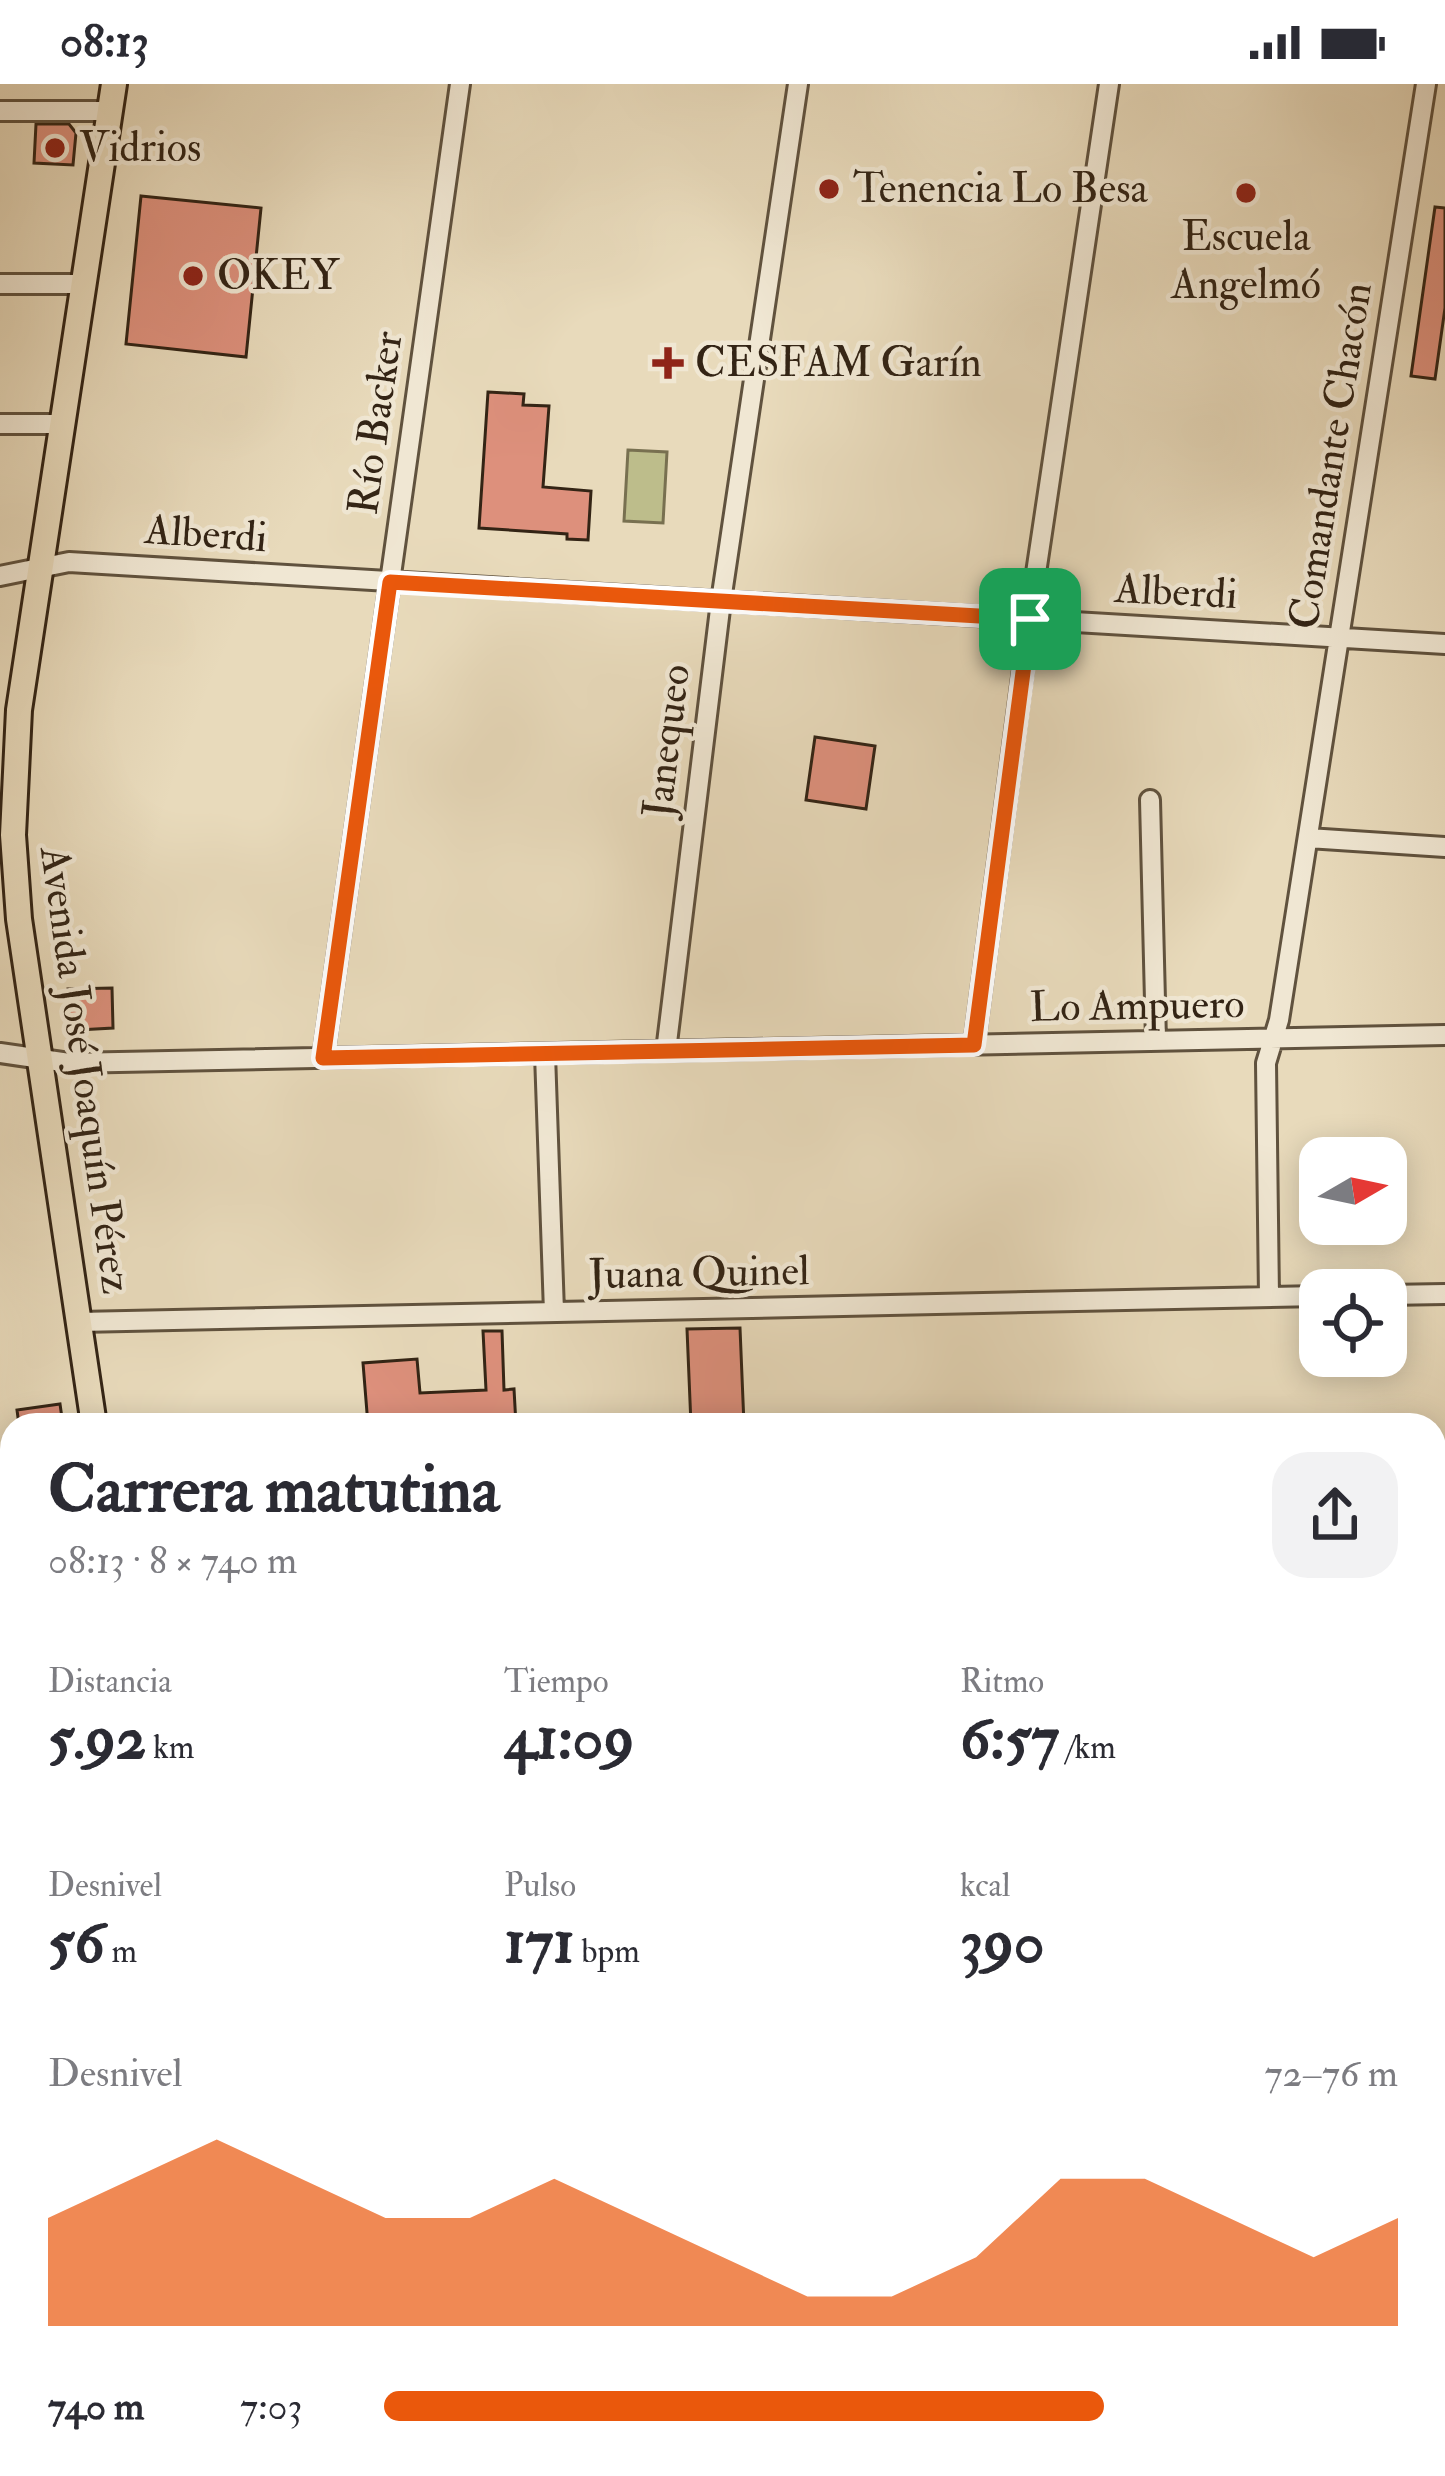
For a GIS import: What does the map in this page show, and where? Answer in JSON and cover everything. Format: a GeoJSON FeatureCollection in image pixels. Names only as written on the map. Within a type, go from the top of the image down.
{"type":"FeatureCollection","features":[{"type":"Feature","properties":{"kind":"main road","name":"Avenida José Joaquín Pérez"},"geometry":{"type":"LineString","coordinates":[[92,1413],[39,1057],[8,887],[16,740],[113,84]]}},
{"type":"Feature","properties":{"kind":"street","name":"Río Backer"},"geometry":{"type":"LineString","coordinates":[[323,1058],[460,84]]}},
{"type":"Feature","properties":{"kind":"street","name":"Janequeo"},"geometry":{"type":"LineString","coordinates":[[666,1051],[721,601],[798,84]]}},
{"type":"Feature","properties":{"kind":"street"},"geometry":{"type":"LineString","coordinates":[[974,1045],[1108,84]]}},
{"type":"Feature","properties":{"kind":"street","name":"Comandante Chacón"},"geometry":{"type":"LineString","coordinates":[[1269,1297],[1267,1063],[1280,1019],[1426,84]]}},
{"type":"Feature","properties":{"kind":"street"},"geometry":{"type":"LineString","coordinates":[[0,111],[110,111]]}},
{"type":"Feature","properties":{"kind":"street"},"geometry":{"type":"LineString","coordinates":[[0,284],[83,284]]}},
{"type":"Feature","properties":{"kind":"street"},"geometry":{"type":"LineString","coordinates":[[0,424],[62,424]]}},
{"type":"Feature","properties":{"kind":"street","name":"Alberdi"},"geometry":{"type":"LineString","coordinates":[[0,576],[70,562],[1445,644]]}},
{"type":"Feature","properties":{"kind":"street"},"geometry":{"type":"LineString","coordinates":[[1150,800],[1156,1041]]}},
{"type":"Feature","properties":{"kind":"street"},"geometry":{"type":"LineString","coordinates":[[1308,838],[1445,847]]}},
{"type":"Feature","properties":{"kind":"street","name":"Lo Ampuero"},"geometry":{"type":"LineString","coordinates":[[0,1053],[69,1064],[1445,1036]]}},
{"type":"Feature","properties":{"kind":"street"},"geometry":{"type":"LineString","coordinates":[[545,1054],[554,1312]]}},
{"type":"Feature","properties":{"kind":"street"},"geometry":{"type":"LineString","coordinates":[[1407,1295],[1445,1294]]}},
{"type":"Feature","properties":{"kind":"street","name":"Juana Quinel"},"geometry":{"type":"LineString","coordinates":[[79,1322],[1299,1296]]}},
{"type":"Feature","properties":{"kind":"green space"},"geometry":{"type":"Polygon","coordinates":[[[628,450],[667,452],[663,523],[624,521],[628,450]]]}},
{"type":"Feature","properties":{"kind":"building","name":"Vidrios"},"geometry":{"type":"Polygon","coordinates":[[[36,124],[69,124],[76,133],[73,165],[34,163],[36,124]]]}},
{"type":"Feature","properties":{"kind":"building","name":"OKEY"},"geometry":{"type":"Polygon","coordinates":[[[141,196],[261,208],[246,357],[126,344],[141,196]]]}},
{"type":"Feature","properties":{"kind":"building"},"geometry":{"type":"Polygon","coordinates":[[[1435,207],[1445,208],[1445,308],[1435,379],[1411,376],[1435,207]]]}},
{"type":"Feature","properties":{"kind":"building"},"geometry":{"type":"Polygon","coordinates":[[[488,392],[524,394],[523,405],[549,406],[543,487],[591,491],[588,540],[567,539],[567,534],[479,528],[488,392]]]}},
{"type":"Feature","properties":{"kind":"building"},"geometry":{"type":"Polygon","coordinates":[[[815,737],[875,746],[866,809],[806,800],[815,737]]]}},
{"type":"Feature","properties":{"kind":"building"},"geometry":{"type":"Polygon","coordinates":[[[112,988],[113,1028],[78,1030],[69,1019],[68,989],[112,988]]]}},
{"type":"Feature","properties":{"kind":"building"},"geometry":{"type":"Polygon","coordinates":[[[740,1328],[744,1413],[690,1413],[687,1329],[740,1328]]]}},
{"type":"Feature","properties":{"kind":"building"},"geometry":{"type":"Polygon","coordinates":[[[483,1331],[502,1331],[504,1390],[514,1389],[515,1413],[367,1413],[363,1363],[417,1359],[420,1393],[486,1390],[483,1331]]]}},
{"type":"Feature","properties":{"kind":"building"},"geometry":{"type":"Polygon","coordinates":[[[60,1404],[61,1413],[17,1413],[60,1404]]]}},
{"type":"Feature","properties":{"kind":"place","name":"Vidrios"},"geometry":{"type":"Point","coordinates":[55,148]}},
{"type":"Feature","properties":{"kind":"place","name":"Tenencia Lo Besa"},"geometry":{"type":"Point","coordinates":[829,189]}},
{"type":"Feature","properties":{"kind":"place","name":"Escuela Angelmó"},"geometry":{"type":"Point","coordinates":[1246,193]}},
{"type":"Feature","properties":{"kind":"place","name":"OKEY"},"geometry":{"type":"Point","coordinates":[193,276]}},
{"type":"Feature","properties":{"kind":"place","name":"CESFAM Garín"},"geometry":{"type":"Point","coordinates":[668,363]}},
{"type":"Feature","properties":{"kind":"route"},"geometry":{"type":"LineString","coordinates":[[390,582],[1030,619],[974,1045],[323,1058],[390,582]]}}]}
